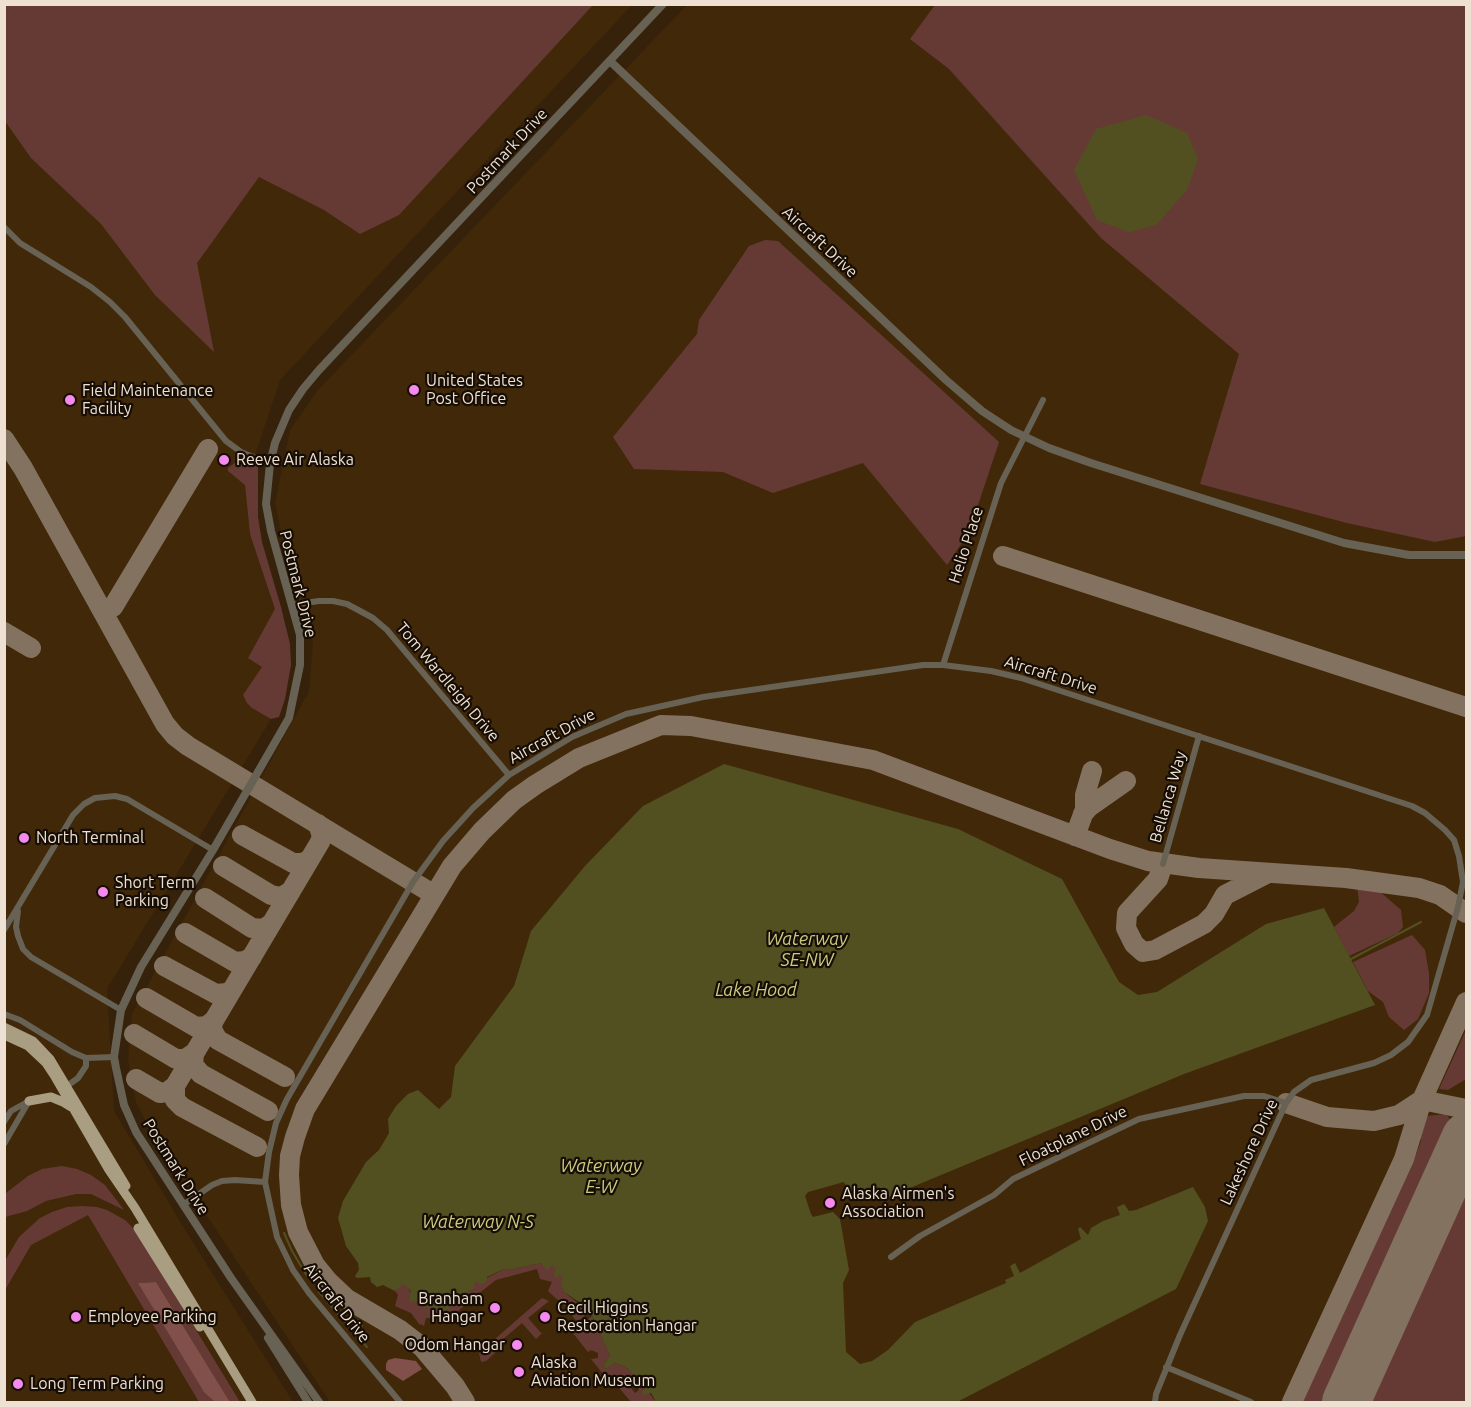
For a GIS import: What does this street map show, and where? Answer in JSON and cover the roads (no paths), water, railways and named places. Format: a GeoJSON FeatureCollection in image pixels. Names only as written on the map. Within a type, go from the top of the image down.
{"type":"FeatureCollection","features":[{"type":"Feature","properties":{"kind":"main road"},"geometry":{"type":"LineString","coordinates":[[4,1027],[22,1034],[43,1050],[68,1086],[120,1174],[135,1208]]}},
{"type":"Feature","properties":{"kind":"main road"},"geometry":{"type":"LineString","coordinates":[[4,1035],[28,1046],[46,1064],[252,1402]]}},
{"type":"Feature","properties":{"kind":"main road"},"geometry":{"type":"LineString","coordinates":[[29,1101],[44,1097],[56,1098],[73,1109]]}},
{"type":"Feature","properties":{"kind":"main road"},"geometry":{"type":"LineString","coordinates":[[138,1228],[186,1307],[229,1364]]}},
{"type":"Feature","properties":{"kind":"street","name":"Postmark Drive"},"geometry":{"type":"LineString","coordinates":[[308,1402],[128,1116],[118,1086],[114,1057],[121,1010],[141,968],[213,850],[289,718],[300,665],[300,635],[271,531],[266,504],[270,464],[275,443],[285,419],[311,379],[663,4]]}},
{"type":"Feature","properties":{"kind":"street","name":"Aircraft Drive"},"geometry":{"type":"LineString","coordinates":[[610,61],[946,380],[982,411],[1024,437],[1091,463],[1344,543],[1409,555],[1467,555]]}},
{"type":"Feature","properties":{"kind":"street"},"geometry":{"type":"LineString","coordinates":[[5,226],[16,240],[91,286],[110,302],[125,317],[226,441],[241,452],[270,464]]}},
{"type":"Feature","properties":{"kind":"street","name":"Helio Place"},"geometry":{"type":"LineString","coordinates":[[944,665],[1001,483],[1043,400]]}},
{"type":"Feature","properties":{"kind":"street","name":"Tom Wardleigh Drive"},"geometry":{"type":"LineString","coordinates":[[291,605],[333,601],[347,604],[373,618],[387,630],[509,775]]}},
{"type":"Feature","properties":{"kind":"street","name":"Aircraft Drive"},"geometry":{"type":"LineString","coordinates":[[400,1402],[309,1293],[293,1270],[277,1237],[265,1182],[276,1123],[287,1099],[413,882],[455,827],[509,775],[572,737],[626,714],[703,697],[923,665],[944,665],[991,671],[1021,678],[1398,801]]}},
{"type":"Feature","properties":{"kind":"street","name":"Bellanca Way"},"geometry":{"type":"LineString","coordinates":[[1163,864],[1199,736]]}},
{"type":"Feature","properties":{"kind":"street"},"geometry":{"type":"LineString","coordinates":[[4,930],[73,815],[84,804],[95,798],[115,796],[127,800],[213,850]]}},
{"type":"Feature","properties":{"kind":"street","name":"Lakeshore Drive"},"geometry":{"type":"LineString","coordinates":[[1155,1402],[1166,1367],[1286,1103],[1294,1092],[1311,1080],[1374,1064],[1391,1055],[1408,1042],[1427,1015],[1458,907],[1463,882],[1462,867],[1454,840],[1445,830],[1425,813],[1398,801]]}},
{"type":"Feature","properties":{"kind":"street"},"geometry":{"type":"LineString","coordinates":[[21,902],[16,917],[16,927],[23,949],[50,969],[121,1010]]}},
{"type":"Feature","properties":{"kind":"street"},"geometry":{"type":"LineString","coordinates":[[4,1014],[20,1020],[86,1058],[114,1057]]}},
{"type":"Feature","properties":{"kind":"street"},"geometry":{"type":"LineString","coordinates":[[68,1086],[78,1078],[86,1066],[86,1058]]}},
{"type":"Feature","properties":{"kind":"street","name":"Floatplane Drive"},"geometry":{"type":"LineString","coordinates":[[891,1257],[920,1236],[994,1196],[1013,1179],[1139,1119],[1244,1096],[1264,1096],[1286,1103]]}},
{"type":"Feature","properties":{"kind":"street"},"geometry":{"type":"LineString","coordinates":[[4,1122],[11,1111],[29,1101]]}},
{"type":"Feature","properties":{"kind":"street"},"geometry":{"type":"LineString","coordinates":[[4,1144],[29,1101]]}},
{"type":"Feature","properties":{"kind":"street"},"geometry":{"type":"LineString","coordinates":[[183,1205],[212,1185],[222,1181],[265,1182]]}},
{"type":"Feature","properties":{"kind":"street","name":"Postmark Drive"},"geometry":{"type":"LineString","coordinates":[[231,1278],[319,1402]]}},
{"type":"Feature","properties":{"kind":"street"},"geometry":{"type":"LineString","coordinates":[[1166,1367],[1251,1402]]}},
{"type":"Feature","properties":{"kind":"water"},"geometry":{"type":"Polygon","coordinates":[[[1146,115],[1187,133],[1198,159],[1187,190],[1156,225],[1129,232],[1097,220],[1074,170],[1096,129],[1146,115]]]}},
{"type":"Feature","properties":{"kind":"water","name":"Lake Hood"},"geometry":{"type":"Polygon","coordinates":[[[724,764],[958,829],[1062,879],[1119,982],[1138,995],[1157,992],[1266,924],[1324,908],[1375,1005],[1184,1074],[881,1200],[872,1192],[851,1199],[844,1182],[808,1192],[805,1196],[813,1217],[833,1212],[840,1219],[849,1270],[843,1283],[846,1352],[860,1364],[872,1361],[888,1350],[915,1322],[1006,1283],[1005,1280],[1014,1276],[1010,1266],[1015,1263],[1020,1273],[1081,1239],[1078,1229],[1080,1227],[1088,1235],[1091,1228],[1120,1215],[1117,1207],[1124,1204],[1129,1211],[1136,1210],[1193,1187],[1205,1207],[1208,1221],[1176,1289],[957,1402],[651,1402],[655,1400],[651,1393],[643,1395],[642,1392],[646,1387],[641,1382],[637,1386],[635,1383],[638,1379],[626,1367],[615,1363],[606,1369],[603,1365],[610,1356],[592,1316],[582,1304],[564,1292],[562,1276],[555,1278],[556,1269],[552,1265],[547,1270],[541,1263],[504,1269],[487,1277],[487,1281],[482,1284],[477,1282],[474,1284],[474,1289],[453,1299],[448,1311],[423,1306],[419,1301],[411,1302],[409,1300],[411,1291],[403,1284],[395,1291],[383,1285],[377,1287],[371,1282],[370,1277],[357,1278],[355,1276],[359,1270],[358,1263],[346,1246],[338,1218],[343,1201],[366,1162],[379,1150],[389,1133],[388,1119],[396,1106],[408,1094],[418,1090],[439,1109],[451,1097],[455,1066],[514,986],[531,931],[585,866],[643,806],[724,764]]]}},
{"type":"Feature","properties":{"kind":"waterway"},"geometry":{"type":"LineString","coordinates":[[1351,959],[1421,922]]}},
{"type":"Feature","properties":{"kind":"waterway"},"geometry":{"type":"LineString","coordinates":[[284,1233],[307,1276]]}},
{"type":"Feature","properties":{"kind":"waterway"},"geometry":{"type":"LineString","coordinates":[[319,1292],[367,1347]]}},
{"type":"Feature","properties":{"kind":"waterway"},"geometry":{"type":"LineString","coordinates":[[356,1335],[362,1326]]}},
{"type":"Feature","properties":{"kind":"place","name":"United States Post Office"},"geometry":{"type":"Point","coordinates":[414,390]}},
{"type":"Feature","properties":{"kind":"place","name":"Field Maintenance Facility"},"geometry":{"type":"Point","coordinates":[70,400]}},
{"type":"Feature","properties":{"kind":"place","name":"Reeve Air Alaska"},"geometry":{"type":"Point","coordinates":[224,460]}},
{"type":"Feature","properties":{"kind":"place","name":"North Terminal"},"geometry":{"type":"Point","coordinates":[24,838]}},
{"type":"Feature","properties":{"kind":"place","name":"Short Term Parking"},"geometry":{"type":"Point","coordinates":[103,892]}},
{"type":"Feature","properties":{"kind":"place","name":"Alaska Airmen's Association"},"geometry":{"type":"Point","coordinates":[830,1203]}},
{"type":"Feature","properties":{"kind":"place","name":"Branham Hangar"},"geometry":{"type":"Point","coordinates":[495,1308]}},
{"type":"Feature","properties":{"kind":"place","name":"Employee Parking"},"geometry":{"type":"Point","coordinates":[76,1317]}},
{"type":"Feature","properties":{"kind":"place","name":"Cecil Higgins Restoration Hangar"},"geometry":{"type":"Point","coordinates":[545,1317]}},
{"type":"Feature","properties":{"kind":"place","name":"Odom Hangar"},"geometry":{"type":"Point","coordinates":[517,1345]}},
{"type":"Feature","properties":{"kind":"place","name":"Alaska Aviation Museum"},"geometry":{"type":"Point","coordinates":[519,1372]}},
{"type":"Feature","properties":{"kind":"place","name":"Long Term Parking"},"geometry":{"type":"Point","coordinates":[18,1384]}},
{"type":"Feature","properties":{"kind":"water label","name":"Waterway SE-NW"},"geometry":{"type":"Point","coordinates":[807,949]}},
{"type":"Feature","properties":{"kind":"water label","name":"Waterway E-W"},"geometry":{"type":"Point","coordinates":[601,1176]}},
{"type":"Feature","properties":{"kind":"water label","name":"Waterway N-S"},"geometry":{"type":"Point","coordinates":[478,1222]}}]}
